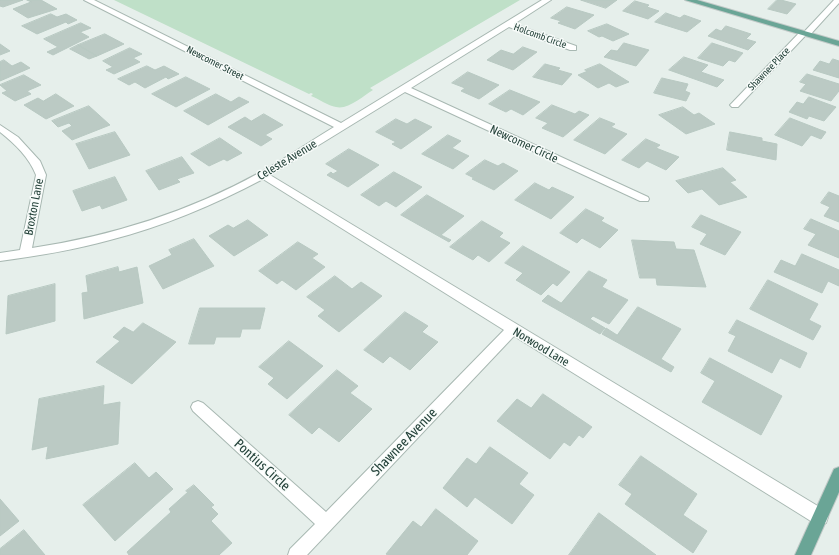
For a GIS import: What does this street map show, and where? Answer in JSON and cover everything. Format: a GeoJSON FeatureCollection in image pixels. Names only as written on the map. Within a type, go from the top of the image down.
{"type":"FeatureCollection","features":[{"type":"Feature","properties":{"kind":"main road"},"geometry":{"type":"LineString","coordinates":[[689,0],[839,44]]}},
{"type":"Feature","properties":{"kind":"main road"},"geometry":{"type":"LineString","coordinates":[[803,555],[839,474]]}},
{"type":"Feature","properties":{"kind":"street","name":"Newcomer Street"},"geometry":{"type":"LineString","coordinates":[[88,0],[342,127]]}},
{"type":"Feature","properties":{"kind":"street","name":"Celeste Avenue"},"geometry":{"type":"LineString","coordinates":[[0,257],[72,245],[145,227],[224,195],[263,175],[546,0]]}},
{"type":"Feature","properties":{"kind":"street"},"geometry":{"type":"LineString","coordinates":[[805,34],[838,0]]}},
{"type":"Feature","properties":{"kind":"street","name":"Holcomb Circle"},"geometry":{"type":"LineString","coordinates":[[508,24],[573,48]]}},
{"type":"Feature","properties":{"kind":"street","name":"Shawnee Place"},"geometry":{"type":"LineString","coordinates":[[735,105],[805,34]]}},
{"type":"Feature","properties":{"kind":"street","name":"Newcomer Circle"},"geometry":{"type":"LineString","coordinates":[[404,88],[644,199]]}},
{"type":"Feature","properties":{"kind":"street","name":"Broxton Lane"},"geometry":{"type":"LineString","coordinates":[[0,128],[15,139],[36,163],[41,175],[25,254]]}},
{"type":"Feature","properties":{"kind":"street","name":"Norwood Lane"},"geometry":{"type":"LineString","coordinates":[[263,175],[512,330],[820,517]]}},
{"type":"Feature","properties":{"kind":"street","name":"Shawnee Avenue"},"geometry":{"type":"LineString","coordinates":[[296,555],[512,330]]}},
{"type":"Feature","properties":{"kind":"street","name":"Pontius Circle"},"geometry":{"type":"LineString","coordinates":[[198,407],[326,523]]}},
{"type":"Feature","properties":{"kind":"green space"},"geometry":{"type":"Polygon","coordinates":[[[114,0],[520,0],[370,88],[373,90],[350,105],[341,107],[327,104],[311,96],[313,94],[311,93],[309,94],[114,0]]]}},
{"type":"Feature","properties":{"kind":"building"},"geometry":{"type":"Polygon","coordinates":[[[0,0],[23,0],[3,7],[0,6],[0,0]]]}},
{"type":"Feature","properties":{"kind":"building"},"geometry":{"type":"Polygon","coordinates":[[[27,0],[41,0],[57,9],[28,18],[13,9],[31,2],[27,0]]]}},
{"type":"Feature","properties":{"kind":"building"},"geometry":{"type":"Polygon","coordinates":[[[581,0],[617,0],[606,8],[581,0]]]}},
{"type":"Feature","properties":{"kind":"building"},"geometry":{"type":"Polygon","coordinates":[[[777,0],[796,4],[787,14],[768,9],[777,0]]]}},
{"type":"Feature","properties":{"kind":"building"},"geometry":{"type":"Polygon","coordinates":[[[635,1],[649,5],[647,7],[659,11],[648,19],[623,11],[635,1]]]}},
{"type":"Feature","properties":{"kind":"building"},"geometry":{"type":"Polygon","coordinates":[[[567,7],[594,15],[575,29],[558,23],[561,21],[551,18],[567,7]]]}},
{"type":"Feature","properties":{"kind":"building"},"geometry":{"type":"Polygon","coordinates":[[[666,13],[680,18],[684,15],[701,21],[687,32],[655,22],[666,13]]]}},
{"type":"Feature","properties":{"kind":"building"},"geometry":{"type":"Polygon","coordinates":[[[51,14],[57,17],[66,14],[77,20],[68,24],[66,22],[37,34],[22,26],[51,14]]]}},
{"type":"Feature","properties":{"kind":"building"},"geometry":{"type":"Polygon","coordinates":[[[81,23],[91,28],[80,32],[89,37],[53,55],[47,52],[58,47],[44,39],[81,23]]]}},
{"type":"Feature","properties":{"kind":"building"},"geometry":{"type":"Polygon","coordinates":[[[607,24],[629,34],[613,41],[602,36],[599,37],[588,31],[607,24]]]}},
{"type":"Feature","properties":{"kind":"building"},"geometry":{"type":"Polygon","coordinates":[[[726,26],[751,34],[746,39],[756,42],[748,50],[708,36],[716,29],[721,31],[726,26]]]}},
{"type":"Feature","properties":{"kind":"building"},"geometry":{"type":"Polygon","coordinates":[[[105,34],[124,44],[97,56],[78,45],[105,34]]]}},
{"type":"Feature","properties":{"kind":"building"},"geometry":{"type":"Polygon","coordinates":[[[624,43],[649,50],[636,66],[604,57],[611,50],[617,51],[624,43]]]}},
{"type":"Feature","properties":{"kind":"building"},"geometry":{"type":"Polygon","coordinates":[[[712,43],[743,53],[735,62],[729,60],[723,66],[698,58],[712,43]]]}},
{"type":"Feature","properties":{"kind":"building"},"geometry":{"type":"Polygon","coordinates":[[[0,44],[10,51],[0,55],[0,44]]]}},
{"type":"Feature","properties":{"kind":"building"},"geometry":{"type":"Polygon","coordinates":[[[78,45],[97,56],[89,59],[70,49],[78,45]]]}},
{"type":"Feature","properties":{"kind":"building"},"geometry":{"type":"Polygon","coordinates":[[[523,47],[537,52],[513,70],[487,60],[501,50],[513,54],[523,47]]]}},
{"type":"Feature","properties":{"kind":"building"},"geometry":{"type":"Polygon","coordinates":[[[130,48],[142,54],[133,58],[140,62],[114,74],[106,70],[113,67],[103,61],[130,48]]]}},
{"type":"Feature","properties":{"kind":"building"},"geometry":{"type":"Polygon","coordinates":[[[684,57],[708,65],[701,72],[724,80],[717,87],[669,70],[684,57]]]}},
{"type":"Feature","properties":{"kind":"building"},"geometry":{"type":"Polygon","coordinates":[[[833,59],[839,61],[839,78],[813,70],[820,61],[829,64],[833,59]]]}},
{"type":"Feature","properties":{"kind":"building"},"geometry":{"type":"Polygon","coordinates":[[[4,60],[12,66],[21,62],[30,68],[0,81],[0,62],[4,60]]]}},
{"type":"Feature","properties":{"kind":"building"},"geometry":{"type":"Polygon","coordinates":[[[545,64],[560,68],[558,70],[572,74],[562,85],[533,77],[545,64]]]}},
{"type":"Feature","properties":{"kind":"building"},"geometry":{"type":"Polygon","coordinates":[[[600,64],[629,82],[616,87],[609,83],[598,88],[578,75],[588,71],[585,70],[600,64]]]}},
{"type":"Feature","properties":{"kind":"building"},"geometry":{"type":"Polygon","coordinates":[[[147,66],[155,70],[164,66],[179,74],[168,79],[166,77],[145,88],[135,82],[129,85],[118,79],[147,66]]]}},
{"type":"Feature","properties":{"kind":"building"},"geometry":{"type":"Polygon","coordinates":[[[468,72],[499,85],[479,99],[461,91],[465,88],[452,83],[468,72]]]}},
{"type":"Feature","properties":{"kind":"building"},"geometry":{"type":"Polygon","coordinates":[[[807,74],[839,84],[839,91],[831,101],[800,91],[806,84],[800,82],[807,74]]]}},
{"type":"Feature","properties":{"kind":"building"},"geometry":{"type":"Polygon","coordinates":[[[24,75],[41,85],[27,91],[31,94],[15,101],[2,93],[7,91],[0,85],[24,75]]]}},
{"type":"Feature","properties":{"kind":"building"},"geometry":{"type":"Polygon","coordinates":[[[186,77],[210,89],[176,107],[152,94],[186,77]]]}},
{"type":"Feature","properties":{"kind":"building"},"geometry":{"type":"Polygon","coordinates":[[[662,78],[688,84],[685,91],[690,93],[686,101],[654,93],[662,78]]]}},
{"type":"Feature","properties":{"kind":"building"},"geometry":{"type":"Polygon","coordinates":[[[510,90],[540,102],[523,115],[511,109],[506,112],[489,104],[510,90]]]}},
{"type":"Feature","properties":{"kind":"building"},"geometry":{"type":"Polygon","coordinates":[[[56,94],[74,106],[46,119],[24,105],[38,98],[43,101],[56,94]]]}},
{"type":"Feature","properties":{"kind":"building"},"geometry":{"type":"Polygon","coordinates":[[[216,94],[231,102],[239,97],[249,102],[208,125],[184,111],[216,94]]]}},
{"type":"Feature","properties":{"kind":"building"},"geometry":{"type":"Polygon","coordinates":[[[809,97],[836,107],[824,121],[809,116],[807,119],[789,112],[797,102],[803,104],[809,97]]]}},
{"type":"Feature","properties":{"kind":"building"},"geometry":{"type":"Polygon","coordinates":[[[552,105],[575,114],[579,111],[589,115],[563,137],[542,128],[548,123],[536,118],[552,105]]]}},
{"type":"Feature","properties":{"kind":"building"},"geometry":{"type":"Polygon","coordinates":[[[89,106],[110,125],[72,140],[62,131],[72,126],[69,123],[58,127],[52,121],[89,106]]]}},
{"type":"Feature","properties":{"kind":"building"},"geometry":{"type":"Polygon","coordinates":[[[683,107],[694,115],[699,113],[715,124],[686,134],[659,115],[683,107]]]}},
{"type":"Feature","properties":{"kind":"building"},"geometry":{"type":"Polygon","coordinates":[[[264,114],[283,125],[265,135],[272,139],[261,146],[228,127],[245,117],[251,121],[264,114]]]}},
{"type":"Feature","properties":{"kind":"building"},"geometry":{"type":"Polygon","coordinates":[[[600,118],[615,124],[611,127],[627,134],[605,154],[574,140],[600,118]]]}},
{"type":"Feature","properties":{"kind":"building"},"geometry":{"type":"Polygon","coordinates":[[[790,118],[826,132],[821,139],[811,135],[802,146],[775,135],[790,118]]]}},
{"type":"Feature","properties":{"kind":"building"},"geometry":{"type":"Polygon","coordinates":[[[396,119],[407,124],[415,119],[432,127],[401,149],[392,144],[396,142],[376,132],[396,119]]]}},
{"type":"Feature","properties":{"kind":"building"},"geometry":{"type":"Polygon","coordinates":[[[115,132],[130,155],[89,169],[76,144],[115,132]]]}},
{"type":"Feature","properties":{"kind":"building"},"geometry":{"type":"Polygon","coordinates":[[[730,132],[762,138],[762,141],[777,144],[776,160],[727,150],[730,132]]]}},
{"type":"Feature","properties":{"kind":"building"},"geometry":{"type":"Polygon","coordinates":[[[448,135],[461,141],[452,148],[469,156],[453,169],[422,154],[448,135]]]}},
{"type":"Feature","properties":{"kind":"building"},"geometry":{"type":"Polygon","coordinates":[[[220,138],[242,153],[227,161],[224,159],[209,166],[191,154],[220,138]]]}},
{"type":"Feature","properties":{"kind":"building"},"geometry":{"type":"Polygon","coordinates":[[[646,139],[660,145],[656,148],[679,157],[666,170],[647,161],[639,168],[622,160],[646,139]]]}},
{"type":"Feature","properties":{"kind":"building"},"geometry":{"type":"Polygon","coordinates":[[[349,149],[379,165],[348,187],[327,175],[331,172],[333,174],[338,171],[326,164],[349,149]]]}},
{"type":"Feature","properties":{"kind":"building"},"geometry":{"type":"Polygon","coordinates":[[[182,157],[194,173],[177,179],[180,182],[159,190],[146,171],[182,157]]]}},
{"type":"Feature","properties":{"kind":"building"},"geometry":{"type":"Polygon","coordinates":[[[485,160],[498,166],[503,163],[518,171],[494,190],[472,179],[474,178],[466,174],[485,160]]]}},
{"type":"Feature","properties":{"kind":"building"},"geometry":{"type":"Polygon","coordinates":[[[723,168],[736,180],[730,182],[747,197],[719,205],[702,189],[688,193],[676,181],[723,168]]]}},
{"type":"Feature","properties":{"kind":"building"},"geometry":{"type":"Polygon","coordinates":[[[394,172],[422,187],[396,207],[386,201],[379,206],[361,195],[394,172]]]}},
{"type":"Feature","properties":{"kind":"building"},"geometry":{"type":"Polygon","coordinates":[[[115,177],[127,200],[102,209],[100,205],[82,211],[73,191],[115,177]]]}},
{"type":"Feature","properties":{"kind":"building"},"geometry":{"type":"Polygon","coordinates":[[[535,183],[549,190],[552,187],[574,197],[551,219],[515,200],[535,183]]]}},
{"type":"Feature","properties":{"kind":"building"},"geometry":{"type":"Polygon","coordinates":[[[829,192],[839,196],[839,222],[824,216],[830,207],[821,203],[829,192]]]}},
{"type":"Feature","properties":{"kind":"building"},"geometry":{"type":"Polygon","coordinates":[[[427,195],[464,216],[441,235],[451,240],[449,242],[401,215],[427,195]]]}},
{"type":"Feature","properties":{"kind":"building"},"geometry":{"type":"Polygon","coordinates":[[[586,209],[604,218],[601,221],[618,230],[600,248],[582,238],[577,243],[560,233],[586,209]]]}},
{"type":"Feature","properties":{"kind":"building"},"geometry":{"type":"Polygon","coordinates":[[[701,215],[741,232],[725,255],[700,244],[707,234],[692,227],[701,215]]]}},
{"type":"Feature","properties":{"kind":"building"},"geometry":{"type":"Polygon","coordinates":[[[811,219],[839,231],[839,258],[808,245],[816,234],[804,229],[811,219]]]}},
{"type":"Feature","properties":{"kind":"building"},"geometry":{"type":"Polygon","coordinates":[[[248,220],[268,235],[234,256],[209,236],[228,225],[233,228],[248,220]]]}},
{"type":"Feature","properties":{"kind":"building"},"geometry":{"type":"Polygon","coordinates":[[[482,221],[503,233],[499,237],[510,243],[489,262],[478,255],[473,260],[450,247],[482,221]]]}},
{"type":"Feature","properties":{"kind":"building"},"geometry":{"type":"Polygon","coordinates":[[[194,239],[214,266],[163,289],[149,266],[172,255],[169,250],[194,239]]]}},
{"type":"Feature","properties":{"kind":"building"},"geometry":{"type":"Polygon","coordinates":[[[632,240],[674,242],[676,249],[694,250],[706,287],[657,285],[656,278],[640,278],[632,240]]]}},
{"type":"Feature","properties":{"kind":"building"},"geometry":{"type":"Polygon","coordinates":[[[298,242],[318,254],[312,258],[325,267],[296,290],[282,280],[277,284],[259,271],[298,242]]]}},
{"type":"Feature","properties":{"kind":"building"},"geometry":{"type":"Polygon","coordinates":[[[523,246],[570,272],[557,286],[553,283],[541,295],[516,280],[523,273],[505,263],[523,246]]]}},
{"type":"Feature","properties":{"kind":"building"},"geometry":{"type":"Polygon","coordinates":[[[802,254],[839,270],[839,286],[828,281],[822,293],[774,272],[781,260],[795,266],[802,254]]]}},
{"type":"Feature","properties":{"kind":"building"},"geometry":{"type":"Polygon","coordinates":[[[118,267],[119,272],[137,267],[143,303],[84,319],[82,293],[88,292],[86,276],[118,267]]]}},
{"type":"Feature","properties":{"kind":"building"},"geometry":{"type":"Polygon","coordinates":[[[589,271],[607,280],[602,287],[628,300],[609,324],[593,316],[590,319],[605,328],[600,334],[542,301],[548,295],[561,303],[589,271]]]}},
{"type":"Feature","properties":{"kind":"building"},"geometry":{"type":"Polygon","coordinates":[[[335,276],[352,289],[361,282],[382,296],[339,332],[318,316],[325,310],[307,297],[335,276]]]}},
{"type":"Feature","properties":{"kind":"building"},"geometry":{"type":"Polygon","coordinates":[[[768,280],[818,304],[809,320],[821,326],[813,340],[750,309],[768,280]]]}},
{"type":"Feature","properties":{"kind":"building"},"geometry":{"type":"Polygon","coordinates":[[[55,284],[55,321],[6,334],[8,296],[55,284]]]}},
{"type":"Feature","properties":{"kind":"building"},"geometry":{"type":"Polygon","coordinates":[[[638,307],[681,329],[661,359],[674,367],[671,372],[602,334],[606,328],[617,335],[638,307]]]}},
{"type":"Feature","properties":{"kind":"building"},"geometry":{"type":"Polygon","coordinates":[[[200,308],[265,308],[260,329],[242,329],[240,337],[216,337],[214,344],[189,344],[200,308]]]}},
{"type":"Feature","properties":{"kind":"building"},"geometry":{"type":"Polygon","coordinates":[[[405,312],[428,326],[422,332],[438,342],[410,370],[390,356],[383,363],[364,350],[405,312]]]}},
{"type":"Feature","properties":{"kind":"building"},"geometry":{"type":"Polygon","coordinates":[[[737,320],[807,353],[800,368],[780,358],[772,373],[728,351],[736,336],[729,333],[737,320]]]}},
{"type":"Feature","properties":{"kind":"building"},"geometry":{"type":"Polygon","coordinates":[[[143,323],[176,342],[132,384],[96,362],[120,341],[113,337],[124,327],[133,332],[143,323]]]}},
{"type":"Feature","properties":{"kind":"building"},"geometry":{"type":"Polygon","coordinates":[[[289,341],[323,366],[287,399],[268,384],[274,378],[259,367],[289,341]]]}},
{"type":"Feature","properties":{"kind":"building"},"geometry":{"type":"Polygon","coordinates":[[[710,358],[782,396],[761,435],[702,402],[715,381],[701,373],[710,358]]]}},
{"type":"Feature","properties":{"kind":"building"},"geometry":{"type":"Polygon","coordinates":[[[337,370],[358,386],[350,393],[372,409],[339,442],[319,427],[312,434],[289,415],[337,370]]]}},
{"type":"Feature","properties":{"kind":"building"},"geometry":{"type":"Polygon","coordinates":[[[104,386],[103,405],[120,402],[118,444],[46,459],[48,446],[32,450],[39,399],[104,386]]]}},
{"type":"Feature","properties":{"kind":"building"},"geometry":{"type":"Polygon","coordinates":[[[543,394],[592,427],[583,438],[579,435],[570,446],[564,442],[550,459],[497,421],[517,399],[531,408],[543,394]]]}},
{"type":"Feature","properties":{"kind":"building"},"geometry":{"type":"Polygon","coordinates":[[[490,447],[528,473],[519,484],[534,495],[512,524],[475,497],[467,507],[443,488],[467,458],[476,464],[490,447]]]}},
{"type":"Feature","properties":{"kind":"building"},"geometry":{"type":"Polygon","coordinates":[[[641,456],[697,494],[683,515],[707,531],[693,553],[625,504],[632,494],[619,485],[641,456]]]}},
{"type":"Feature","properties":{"kind":"building"},"geometry":{"type":"Polygon","coordinates":[[[135,463],[149,478],[156,472],[173,489],[115,541],[83,505],[135,463]]]}},
{"type":"Feature","properties":{"kind":"building"},"geometry":{"type":"Polygon","coordinates":[[[194,485],[214,505],[211,507],[218,514],[211,521],[232,543],[219,555],[129,555],[127,552],[171,512],[169,509],[188,492],[186,491],[194,485]]]}},
{"type":"Feature","properties":{"kind":"building"},"geometry":{"type":"Polygon","coordinates":[[[0,499],[19,521],[0,536],[0,499]]]}},
{"type":"Feature","properties":{"kind":"building"},"geometry":{"type":"Polygon","coordinates":[[[436,509],[478,541],[467,555],[386,554],[413,521],[421,527],[436,509]]]}},
{"type":"Feature","properties":{"kind":"building"},"geometry":{"type":"Polygon","coordinates":[[[599,513],[656,555],[569,555],[599,513]]]}},
{"type":"Feature","properties":{"kind":"building"},"geometry":{"type":"Polygon","coordinates":[[[24,530],[45,555],[0,555],[0,549],[24,530]]]}}]}
